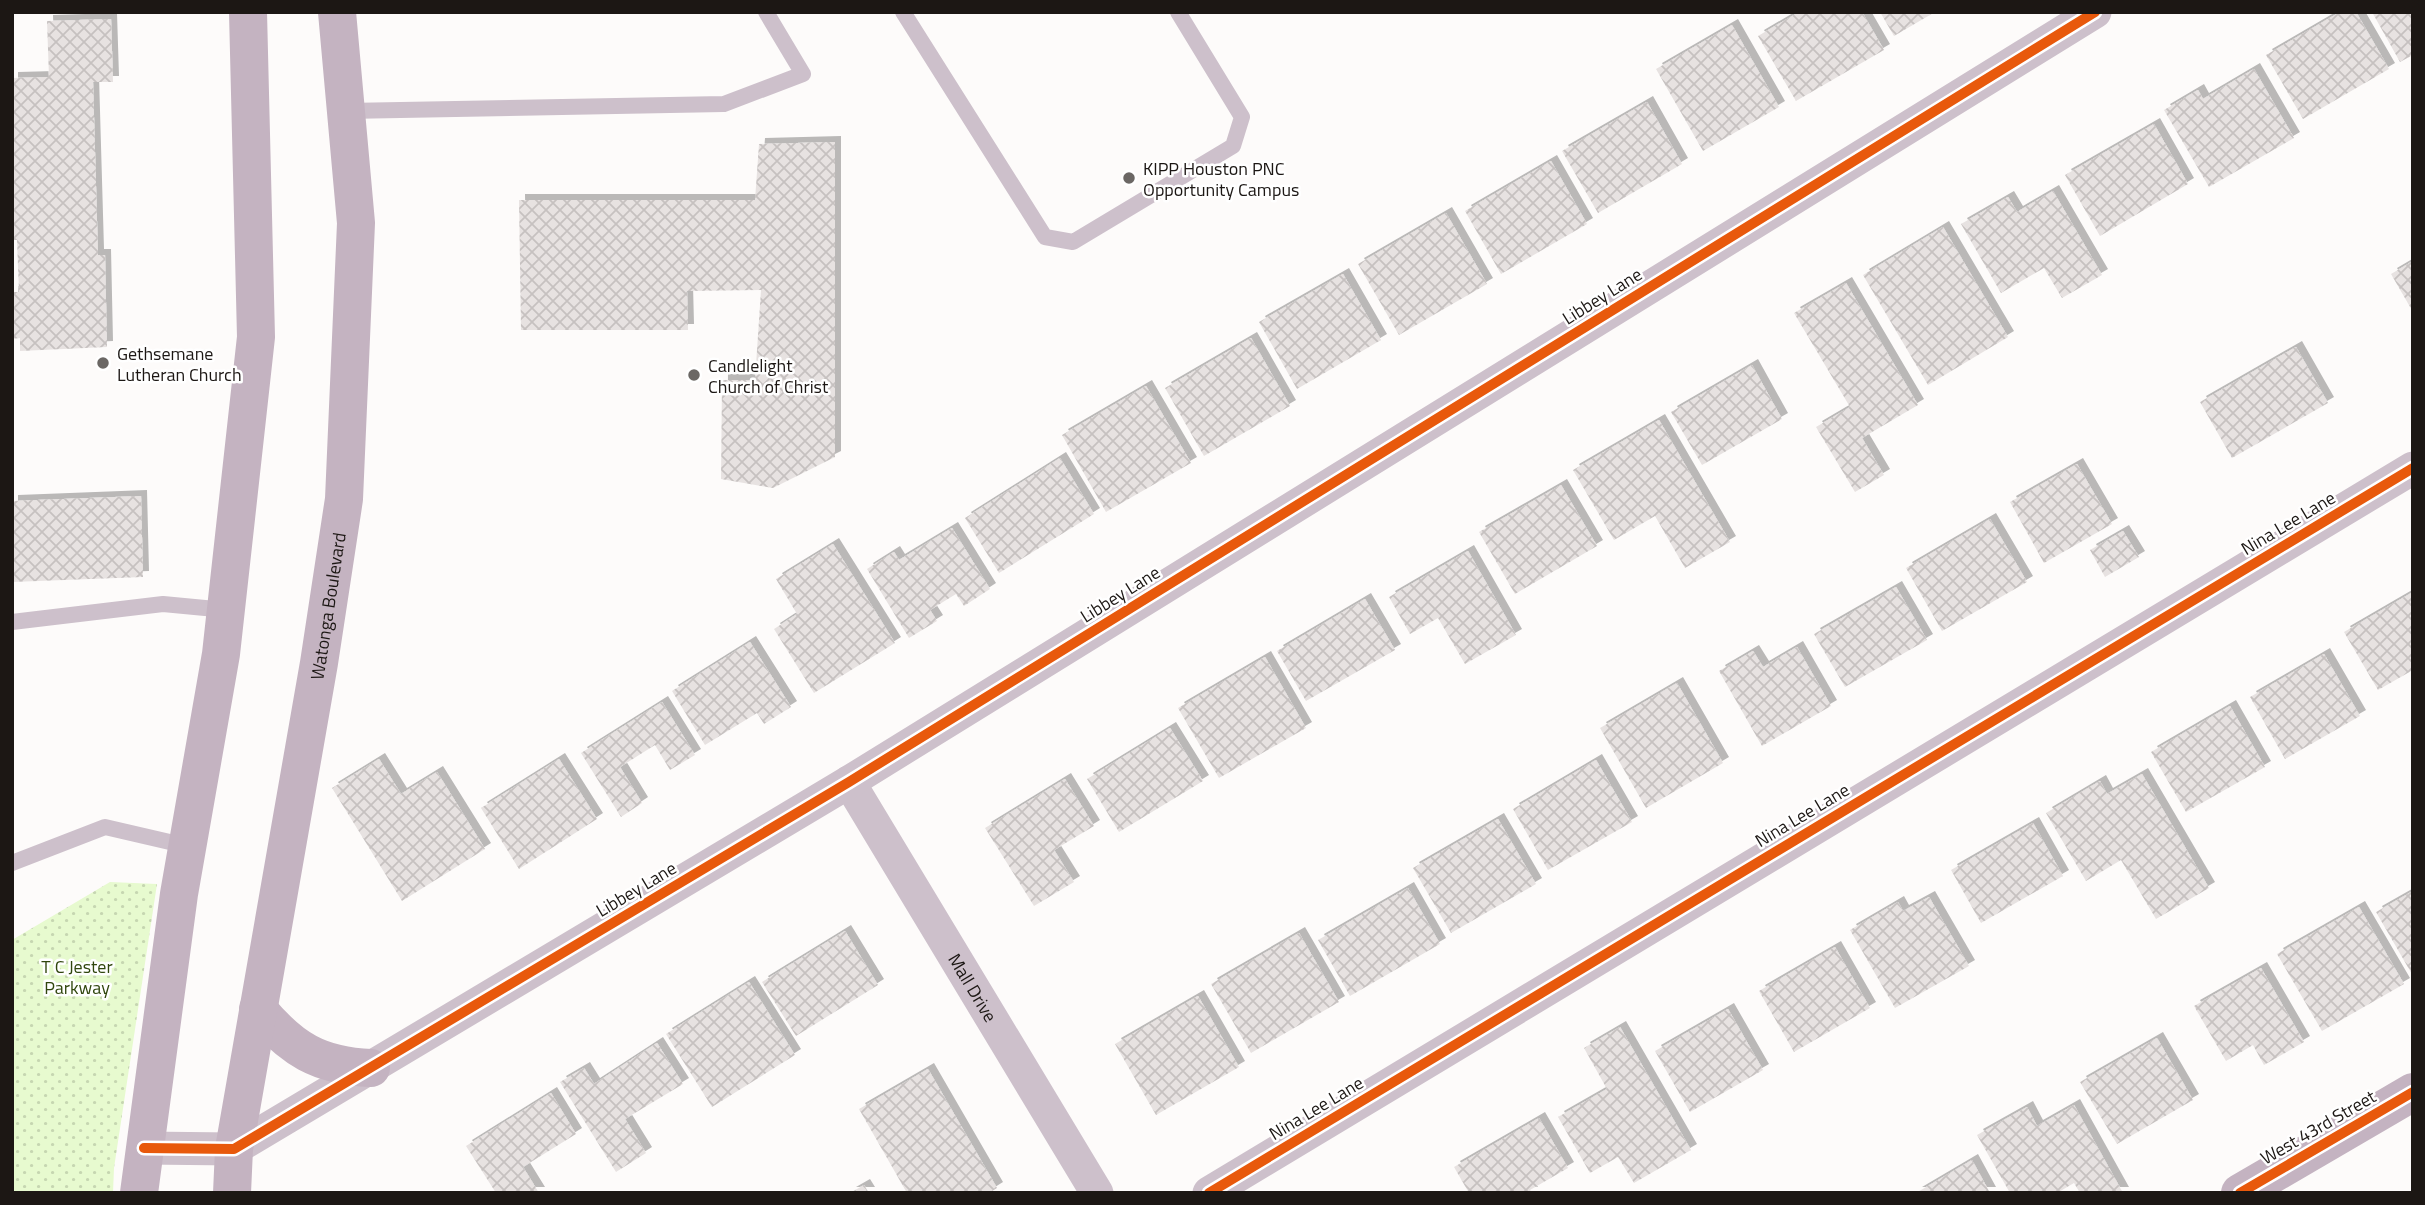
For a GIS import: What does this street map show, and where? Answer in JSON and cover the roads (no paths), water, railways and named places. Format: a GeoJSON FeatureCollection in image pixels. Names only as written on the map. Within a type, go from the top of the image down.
{"type":"FeatureCollection","features":[{"type":"Feature","properties":{"kind":"main road"},"geometry":{"type":"LineString","coordinates":[[139,1193],[187,846],[221,654],[256,337],[248,12]]}},
{"type":"Feature","properties":{"kind":"main road","name":"Watonga Boulevard"},"geometry":{"type":"LineString","coordinates":[[232,1193],[234,1150],[319,663],[344,499],[356,223],[337,12]]}},
{"type":"Feature","properties":{"kind":"main road"},"geometry":{"type":"LineString","coordinates":[[258,1009],[273,1028],[292,1045],[313,1057],[352,1067],[372,1068]]}},
{"type":"Feature","properties":{"kind":"main road","name":"West 43rd Street"},"geometry":{"type":"LineString","coordinates":[[2240,1193],[2413,1092]]}},
{"type":"Feature","properties":{"kind":"street","name":"Libbey Lane"},"geometry":{"type":"LineString","coordinates":[[234,1150],[849,782],[2095,12]]}},
{"type":"Feature","properties":{"kind":"street","name":"Nina Lee Lane"},"geometry":{"type":"LineString","coordinates":[[1209,1193],[2413,468]]}},
{"type":"Feature","properties":{"kind":"street","name":"Mall Drive"},"geometry":{"type":"LineString","coordinates":[[849,782],[1097,1193]]}},
{"type":"Feature","properties":{"kind":"street"},"geometry":{"type":"LineString","coordinates":[[144,1148],[234,1150]]}},
{"type":"Feature","properties":{"kind":"lane"},"geometry":{"type":"LineString","coordinates":[[346,111],[724,104],[803,74],[766,12]]}},
{"type":"Feature","properties":{"kind":"lane"},"geometry":{"type":"LineString","coordinates":[[903,12],[1045,237],[1073,242],[1233,146],[1242,117],[1178,12]]}},
{"type":"Feature","properties":{"kind":"lane"},"geometry":{"type":"LineString","coordinates":[[12,622],[163,604],[226,610]]}},
{"type":"Feature","properties":{"kind":"lane"},"geometry":{"type":"LineString","coordinates":[[12,863],[105,827],[187,846]]}},
{"type":"Feature","properties":{"kind":"place","name":"KIPP Houston PNC Opportunity Campus"},"geometry":{"type":"Point","coordinates":[1129,178]}},
{"type":"Feature","properties":{"kind":"place","name":"Gethsemane Lutheran Church"},"geometry":{"type":"Point","coordinates":[103,363]}},
{"type":"Feature","properties":{"kind":"place","name":"Candlelight Church of Christ"},"geometry":{"type":"Point","coordinates":[694,375]}},
{"type":"Feature","properties":{"kind":"park label","name":"T C Jester Parkway"},"geometry":{"type":"Point","coordinates":[77,976]}}]}
